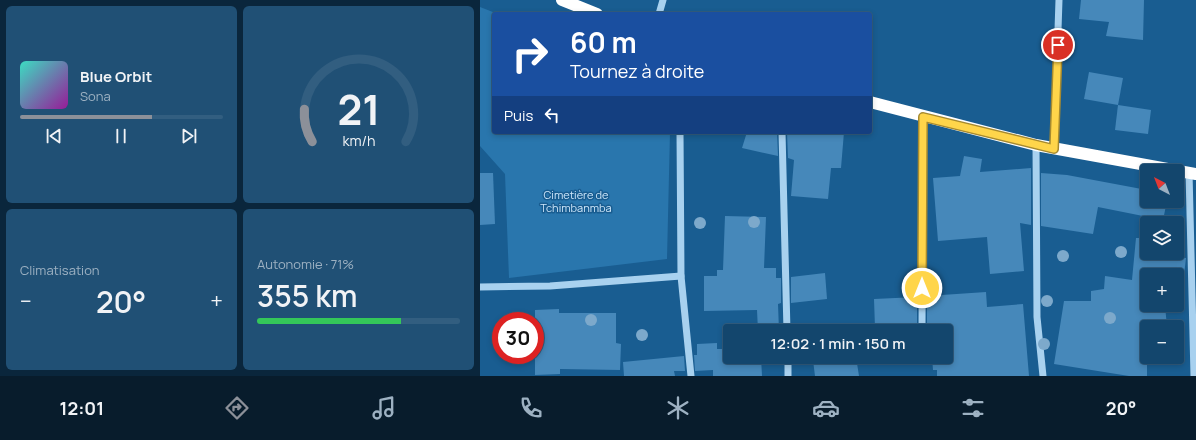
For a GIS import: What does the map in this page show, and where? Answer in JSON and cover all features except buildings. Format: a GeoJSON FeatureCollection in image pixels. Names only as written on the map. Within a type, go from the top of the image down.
{"type":"FeatureCollection","features":[{"type":"Feature","properties":{"kind":"highway"},"geometry":{"type":"LineString","coordinates":[[562,0],[592,12]]}},
{"type":"Feature","properties":{"kind":"highway"},"geometry":{"type":"LineString","coordinates":[[872,103],[923,117],[1054,149],[1193,173]]}},
{"type":"Feature","properties":{"kind":"street"},"geometry":{"type":"LineString","coordinates":[[660,12],[663,0]]}},
{"type":"Feature","properties":{"kind":"street"},"geometry":{"type":"LineString","coordinates":[[1054,149],[1059,0]]}},
{"type":"Feature","properties":{"kind":"street"},"geometry":{"type":"LineString","coordinates":[[922,324],[923,117]]}},
{"type":"Feature","properties":{"kind":"street"},"geometry":{"type":"LineString","coordinates":[[680,134],[682,276],[691,376]]}},
{"type":"Feature","properties":{"kind":"street"},"geometry":{"type":"LineString","coordinates":[[782,134],[787,324]]}},
{"type":"Feature","properties":{"kind":"street"},"geometry":{"type":"LineString","coordinates":[[1036,145],[1037,318],[1043,376]]}},
{"type":"Feature","properties":{"kind":"street"},"geometry":{"type":"LineString","coordinates":[[1193,173],[1194,376]]}},
{"type":"Feature","properties":{"kind":"street"},"geometry":{"type":"LineString","coordinates":[[480,287],[550,286],[682,276]]}},
{"type":"Feature","properties":{"kind":"street"},"geometry":{"type":"LineString","coordinates":[[788,364],[788,376]]}},
{"type":"Feature","properties":{"kind":"green space","name":"Cimetière de Tchimbanmba"},"geometry":{"type":"Polygon","coordinates":[[[480,7],[493,12],[492,134],[670,134],[667,259],[509,278],[505,174],[480,146],[480,7]]]}},
{"type":"Feature","properties":{"kind":"route"},"geometry":{"type":"LineString","coordinates":[[922,288],[923,117],[1054,149],[1058,45]]}}]}
